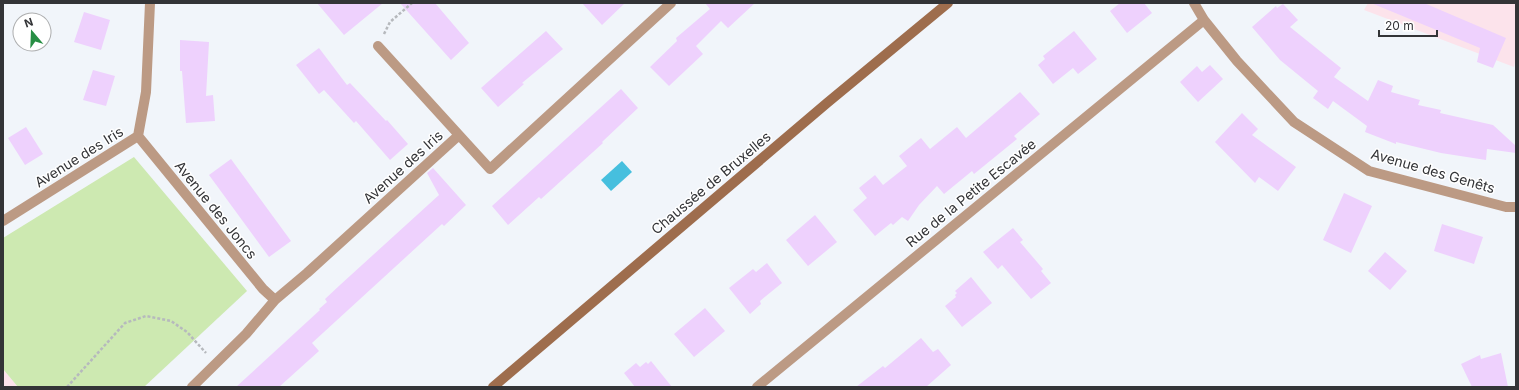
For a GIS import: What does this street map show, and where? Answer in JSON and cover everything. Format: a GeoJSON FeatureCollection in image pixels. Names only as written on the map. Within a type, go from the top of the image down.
{"type":"FeatureCollection","features":[{"type":"Feature","properties":{"kind":"main road","name":"Chaussée de Bruxelles"},"geometry":{"type":"LineString","coordinates":[[493,387],[815,113],[948,3]]}},
{"type":"Feature","properties":{"kind":"street","name":"Avenue des Iris"},"geometry":{"type":"LineString","coordinates":[[3,221],[138,136],[146,92],[150,3]]}},
{"type":"Feature","properties":{"kind":"street","name":"Avenue des Iris"},"geometry":{"type":"LineString","coordinates":[[192,387],[246,334],[275,300],[308,273],[459,135],[490,168],[671,3]]}},
{"type":"Feature","properties":{"kind":"street","name":"Avenue des Genêts"},"geometry":{"type":"LineString","coordinates":[[1194,3],[1204,20],[1237,61],[1294,122],[1369,171],[1506,207],[1516,207]]}},
{"type":"Feature","properties":{"kind":"street","name":"Rue de la Petite Escavée"},"geometry":{"type":"LineString","coordinates":[[757,387],[1204,20]]}},
{"type":"Feature","properties":{"kind":"street"},"geometry":{"type":"LineString","coordinates":[[378,46],[459,135]]}},
{"type":"Feature","properties":{"kind":"street","name":"Avenue des Joncs"},"geometry":{"type":"LineString","coordinates":[[138,136],[263,289],[275,300]]}},
{"type":"Feature","properties":{"kind":"path"},"geometry":{"type":"LineString","coordinates":[[378,46],[390,22],[412,3]]}},
{"type":"Feature","properties":{"kind":"path"},"geometry":{"type":"LineString","coordinates":[[67,387],[125,323],[146,316],[171,321],[187,332],[216,363]]}},
{"type":"Feature","properties":{"kind":"shaded area"},"geometry":{"type":"Polygon","coordinates":[[[1368,3],[1516,3],[1516,58],[1514,67],[1364,10],[1368,3]]]}},
{"type":"Feature","properties":{"kind":"shaded area"},"geometry":{"type":"Polygon","coordinates":[[[3,369],[18,387],[3,387],[3,369]]]}},
{"type":"Feature","properties":{"kind":"green space"},"geometry":{"type":"Polygon","coordinates":[[[134,157],[247,291],[144,387],[18,387],[3,369],[3,238],[134,157]]]}},
{"type":"Feature","properties":{"kind":"water"},"geometry":{"type":"Polygon","coordinates":[[[622,161],[632,172],[611,191],[601,180],[622,161]]]}},
{"type":"Feature","properties":{"kind":"building"},"geometry":{"type":"Polygon","coordinates":[[[317,3],[383,3],[344,35],[317,3]]]}},
{"type":"Feature","properties":{"kind":"building"},"geometry":{"type":"Polygon","coordinates":[[[400,3],[435,3],[469,43],[451,60],[400,3]]]}},
{"type":"Feature","properties":{"kind":"building"},"geometry":{"type":"Polygon","coordinates":[[[582,3],[625,3],[602,25],[582,3]]]}},
{"type":"Feature","properties":{"kind":"building"},"geometry":{"type":"Polygon","coordinates":[[[705,3],[755,3],[728,28],[721,21],[696,46],[703,54],[669,86],[650,67],[677,41],[676,38],[710,9],[705,3]]]}},
{"type":"Feature","properties":{"kind":"building"},"geometry":{"type":"Polygon","coordinates":[[[1120,3],[1144,3],[1152,13],[1127,33],[1110,11],[1120,3]]]}},
{"type":"Feature","properties":{"kind":"building"},"geometry":{"type":"Polygon","coordinates":[[[1371,3],[1424,3],[1506,38],[1493,68],[1477,62],[1480,48],[1371,3]]]}},
{"type":"Feature","properties":{"kind":"building"},"geometry":{"type":"Polygon","coordinates":[[[1283,4],[1298,20],[1290,27],[1341,68],[1334,77],[1368,101],[1378,80],[1393,86],[1391,92],[1420,100],[1418,105],[1441,110],[1440,113],[1493,125],[1516,146],[1516,153],[1487,149],[1486,160],[1441,153],[1396,142],[1396,144],[1365,132],[1367,126],[1333,101],[1328,109],[1313,98],[1318,91],[1280,60],[1252,27],[1276,6],[1277,8],[1283,4]]]}},
{"type":"Feature","properties":{"kind":"building"},"geometry":{"type":"Polygon","coordinates":[[[84,12],[110,20],[101,50],[74,42],[84,12]]]}},
{"type":"Feature","properties":{"kind":"building"},"geometry":{"type":"Polygon","coordinates":[[[546,31],[563,49],[522,83],[524,84],[498,107],[481,88],[546,31]]]}},
{"type":"Feature","properties":{"kind":"building"},"geometry":{"type":"Polygon","coordinates":[[[1074,31],[1097,59],[1078,74],[1073,68],[1053,84],[1038,65],[1045,59],[1043,56],[1074,31]]]}},
{"type":"Feature","properties":{"kind":"building"},"geometry":{"type":"Polygon","coordinates":[[[180,40],[209,42],[206,96],[213,95],[215,121],[186,123],[182,71],[180,71],[180,40]]]}},
{"type":"Feature","properties":{"kind":"building"},"geometry":{"type":"Polygon","coordinates":[[[319,48],[347,85],[350,83],[386,121],[387,120],[408,144],[390,160],[356,121],[354,123],[324,90],[319,94],[296,65],[319,48]]]}},
{"type":"Feature","properties":{"kind":"building"},"geometry":{"type":"Polygon","coordinates":[[[1210,65],[1223,79],[1198,102],[1180,82],[1197,66],[1202,72],[1210,65]]]}},
{"type":"Feature","properties":{"kind":"building"},"geometry":{"type":"Polygon","coordinates":[[[93,70],[115,76],[106,106],[83,100],[93,70]]]}},
{"type":"Feature","properties":{"kind":"building"},"geometry":{"type":"Polygon","coordinates":[[[621,89],[638,108],[602,142],[603,143],[541,199],[539,197],[508,225],[492,206],[621,89]]]}},
{"type":"Feature","properties":{"kind":"building"},"geometry":{"type":"Polygon","coordinates":[[[1020,92],[1040,114],[1014,136],[1017,139],[974,174],[972,171],[944,194],[937,186],[919,205],[908,221],[902,217],[893,225],[891,223],[875,236],[853,210],[867,198],[859,188],[875,175],[883,185],[907,166],[899,156],[921,138],[930,149],[957,127],[966,138],[1020,92]]]}},
{"type":"Feature","properties":{"kind":"building"},"geometry":{"type":"Polygon","coordinates":[[[1242,113],[1258,129],[1252,135],[1296,167],[1278,191],[1259,177],[1255,183],[1215,142],[1242,113]]]}},
{"type":"Feature","properties":{"kind":"building"},"geometry":{"type":"Polygon","coordinates":[[[26,127],[43,154],[25,165],[8,138],[26,127]]]}},
{"type":"Feature","properties":{"kind":"building"},"geometry":{"type":"Polygon","coordinates":[[[231,159],[291,241],[269,257],[209,175],[231,159]]]}},
{"type":"Feature","properties":{"kind":"building"},"geometry":{"type":"Polygon","coordinates":[[[433,168],[466,205],[444,226],[442,224],[312,343],[319,351],[279,387],[236,387],[320,310],[319,309],[327,302],[325,299],[439,195],[427,173],[433,168]]]}},
{"type":"Feature","properties":{"kind":"building"},"geometry":{"type":"Polygon","coordinates":[[[1344,193],[1372,206],[1351,253],[1323,240],[1344,193]]]}},
{"type":"Feature","properties":{"kind":"building"},"geometry":{"type":"Polygon","coordinates":[[[815,215],[837,242],[808,266],[786,240],[815,215]]]}},
{"type":"Feature","properties":{"kind":"building"},"geometry":{"type":"Polygon","coordinates":[[[1442,224],[1483,237],[1474,264],[1434,251],[1442,224]]]}},
{"type":"Feature","properties":{"kind":"building"},"geometry":{"type":"Polygon","coordinates":[[[1013,228],[1023,240],[1020,242],[1043,269],[1041,271],[1051,283],[1031,299],[1002,265],[998,269],[983,252],[1013,228]]]}},
{"type":"Feature","properties":{"kind":"building"},"geometry":{"type":"Polygon","coordinates":[[[1385,252],[1407,271],[1390,290],[1368,271],[1385,252]]]}},
{"type":"Feature","properties":{"kind":"building"},"geometry":{"type":"Polygon","coordinates":[[[767,263],[782,283],[760,301],[761,304],[750,314],[729,288],[753,269],[756,272],[767,263]]]}},
{"type":"Feature","properties":{"kind":"building"},"geometry":{"type":"Polygon","coordinates":[[[971,277],[992,303],[962,327],[945,306],[956,297],[955,295],[957,293],[955,291],[971,277]]]}},
{"type":"Feature","properties":{"kind":"building"},"geometry":{"type":"Polygon","coordinates":[[[705,308],[725,331],[694,357],[674,334],[705,308]]]}},
{"type":"Feature","properties":{"kind":"building"},"geometry":{"type":"Polygon","coordinates":[[[921,338],[933,352],[938,349],[951,365],[926,387],[856,387],[883,366],[885,368],[921,338]]]}},
{"type":"Feature","properties":{"kind":"building"},"geometry":{"type":"Polygon","coordinates":[[[1501,353],[1508,387],[1472,387],[1461,364],[1480,355],[1481,359],[1501,353]]]}},
{"type":"Feature","properties":{"kind":"building"},"geometry":{"type":"Polygon","coordinates":[[[651,361],[672,387],[635,387],[624,373],[636,363],[640,367],[646,362],[648,364],[651,361]]]}}]}
